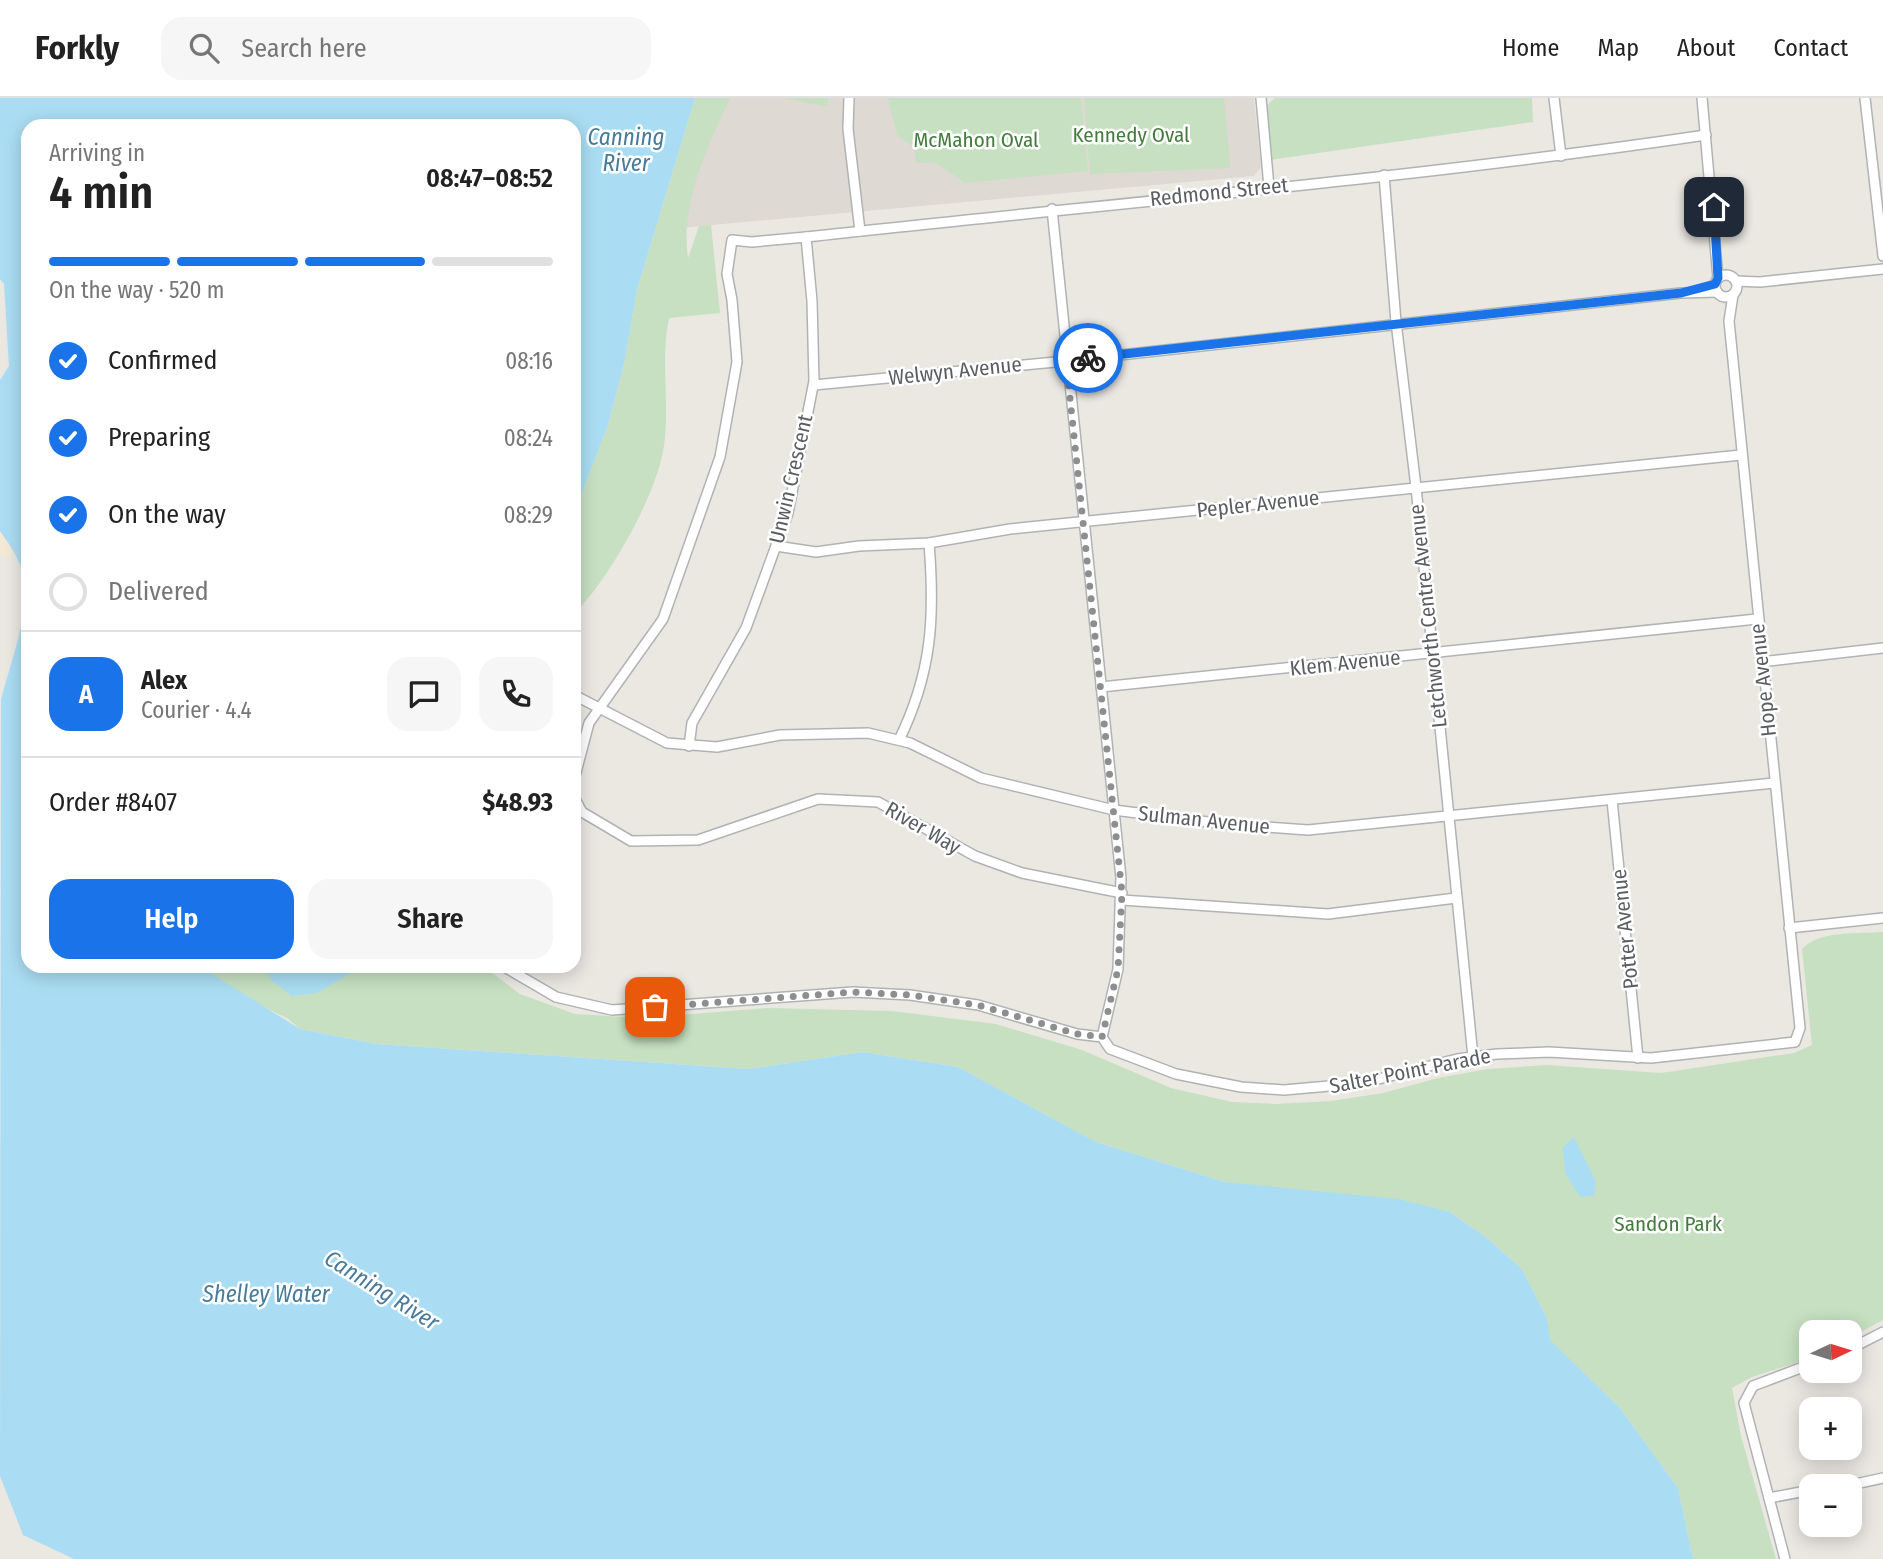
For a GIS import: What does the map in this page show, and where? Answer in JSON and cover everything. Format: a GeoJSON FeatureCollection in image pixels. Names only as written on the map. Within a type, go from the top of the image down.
{"type":"FeatureCollection","features":[{"type":"Feature","properties":{"kind":"street"},"geometry":{"type":"LineString","coordinates":[[849,98],[848,128],[860,231]]}},
{"type":"Feature","properties":{"kind":"street"},"geometry":{"type":"LineString","coordinates":[[1261,98],[1269,187]]}},
{"type":"Feature","properties":{"kind":"street"},"geometry":{"type":"LineString","coordinates":[[1554,98],[1561,156]]}},
{"type":"Feature","properties":{"kind":"street","name":"Hope Avenue"},"geometry":{"type":"LineString","coordinates":[[1702,98],[1722,284],[1729,321],[1761,662],[1800,1028],[1798,1039]]}},
{"type":"Feature","properties":{"kind":"street"},"geometry":{"type":"LineString","coordinates":[[1865,98],[1883,256]]}},
{"type":"Feature","properties":{"kind":"street","name":"Redmond Street"},"geometry":{"type":"LineString","coordinates":[[599,709],[613,694],[663,619],[720,457],[737,362],[727,274],[732,240],[752,242],[806,237],[1561,156],[1706,135]]}},
{"type":"Feature","properties":{"kind":"street","name":"Letchworth Centre Avenue"},"geometry":{"type":"LineString","coordinates":[[1384,175],[1396,322],[1416,487],[1472,1057]]}},
{"type":"Feature","properties":{"kind":"street"},"geometry":{"type":"LineString","coordinates":[[1052,209],[1122,896],[1118,969],[1102,1037]]}},
{"type":"Feature","properties":{"kind":"street","name":"Unwin Crescent"},"geometry":{"type":"LineString","coordinates":[[689,746],[692,723],[746,628],[788,513],[814,385],[812,301],[806,237]]}},
{"type":"Feature","properties":{"kind":"street","name":"Welwyn Avenue"},"geometry":{"type":"LineString","coordinates":[[814,385],[1681,293],[1722,284],[1883,269]]}},
{"type":"Feature","properties":{"kind":"street","name":"Welwyn Avenue"},"geometry":{"type":"LineString","coordinates":[[1722,284],[1734,294],[1760,282]]}},
{"type":"Feature","properties":{"kind":"street"},"geometry":{"type":"LineString","coordinates":[[1722,284],[1734,294]]}},
{"type":"Feature","properties":{"kind":"street","name":"Hope Avenue"},"geometry":{"type":"LineString","coordinates":[[1729,321],[1734,294]]}},
{"type":"Feature","properties":{"kind":"street","name":"Pepler Avenue"},"geometry":{"type":"LineString","coordinates":[[776,546],[808,553],[859,545],[929,543],[1010,529],[1741,455]]}},
{"type":"Feature","properties":{"kind":"street"},"geometry":{"type":"LineString","coordinates":[[900,740],[912,714],[928,665],[933,598],[929,543]]}},
{"type":"Feature","properties":{"kind":"street","name":"Klem Avenue"},"geometry":{"type":"LineString","coordinates":[[1101,687],[1757,619]]}},
{"type":"Feature","properties":{"kind":"street"},"geometry":{"type":"LineString","coordinates":[[1761,662],[1883,648]]}},
{"type":"Feature","properties":{"kind":"street","name":"Sulman Avenue"},"geometry":{"type":"LineString","coordinates":[[581,699],[660,741],[689,746],[726,746],[780,735],[868,733],[900,740],[981,778],[1114,810],[1224,824],[1308,830],[1774,783]]}},
{"type":"Feature","properties":{"kind":"street"},"geometry":{"type":"LineString","coordinates":[[581,753],[588,726],[599,709]]}},
{"type":"Feature","properties":{"kind":"street","name":"River Way"},"geometry":{"type":"LineString","coordinates":[[581,809],[631,841],[698,840],[818,799],[878,802],[975,856],[1022,873],[1122,896],[1328,914],[1456,898]]}},
{"type":"Feature","properties":{"kind":"street","name":"Potter Avenue"},"geometry":{"type":"LineString","coordinates":[[1612,800],[1638,1058]]}},
{"type":"Feature","properties":{"kind":"street"},"geometry":{"type":"LineString","coordinates":[[1789,928],[1883,918]]}},
{"type":"Feature","properties":{"kind":"street","name":"Salter Point Parade"},"geometry":{"type":"LineString","coordinates":[[513,973],[556,997],[612,1010],[853,992],[910,995],[978,1005],[1077,1034],[1102,1037],[1110,1049],[1154,1068],[1207,1082],[1264,1090],[1363,1083],[1472,1057],[1549,1052],[1638,1058],[1787,1044],[1798,1039]]}},
{"type":"Feature","properties":{"kind":"street"},"geometry":{"type":"LineString","coordinates":[[1862,1343],[1883,1332]]}},
{"type":"Feature","properties":{"kind":"street"},"geometry":{"type":"LineString","coordinates":[[1785,1559],[1745,1407],[1747,1392],[1756,1384],[1799,1368]]}},
{"type":"Feature","properties":{"kind":"street"},"geometry":{"type":"LineString","coordinates":[[1862,1483],[1883,1478]]}},
{"type":"Feature","properties":{"kind":"street"},"geometry":{"type":"LineString","coordinates":[[1769,1498],[1799,1492]]}},
{"type":"Feature","properties":{"kind":"shaded area"},"geometry":{"type":"Polygon","coordinates":[[[695,98],[1254,98],[1261,167],[1254,176],[657,230],[695,98]]]}},
{"type":"Feature","properties":{"kind":"green space"},"geometry":{"type":"Polygon","coordinates":[[[695,98],[730,98],[697,176],[688,217],[687,238],[688,258],[699,226],[711,225],[720,313],[669,318],[665,350],[666,430],[660,466],[630,535],[602,580],[581,606],[581,496],[608,425],[624,364],[637,290],[695,98]]]}},
{"type":"Feature","properties":{"kind":"green space"},"geometry":{"type":"Polygon","coordinates":[[[784,98],[828,98],[827,107],[784,98]]]}},
{"type":"Feature","properties":{"kind":"green space","name":"McMahon Oval"},"geometry":{"type":"Polygon","coordinates":[[[888,98],[1081,98],[1088,171],[965,183],[935,162],[916,163],[915,148],[897,135],[888,98]]]}},
{"type":"Feature","properties":{"kind":"green space","name":"Kennedy Oval"},"geometry":{"type":"Polygon","coordinates":[[[1084,98],[1224,98],[1230,168],[1090,174],[1084,98]]]}},
{"type":"Feature","properties":{"kind":"green space"},"geometry":{"type":"Polygon","coordinates":[[[1275,98],[1532,98],[1533,122],[1263,161],[1260,127],[1264,111],[1275,98]]]}},
{"type":"Feature","properties":{"kind":"green space","name":"Sandon Park"},"geometry":{"type":"Polygon","coordinates":[[[1883,932],[1883,1320],[1862,1331],[1862,1320],[1799,1320],[1799,1362],[1752,1377],[1732,1388],[1741,1436],[1776,1559],[1693,1559],[1678,1488],[1620,1408],[1549,1340],[1547,1318],[1522,1269],[1487,1238],[1450,1212],[1225,1182],[1096,1142],[958,1067],[863,1052],[748,1069],[377,1044],[300,1029],[287,1018],[192,973],[492,973],[520,994],[575,1014],[642,1018],[766,1008],[892,1011],[996,1024],[1082,1050],[1171,1088],[1232,1102],[1277,1104],[1331,1101],[1383,1093],[1438,1078],[1488,1069],[1546,1065],[1661,1073],[1794,1053],[1812,1045],[1802,949],[1809,943],[1829,936],[1883,932]]]}},
{"type":"Feature","properties":{"kind":"sand"},"geometry":{"type":"Polygon","coordinates":[[[0,531],[14,551],[5,559],[0,552],[0,531]]]}},
{"type":"Feature","properties":{"kind":"water","name":"Shelley Water"},"geometry":{"type":"Polygon","coordinates":[[[0,98],[695,98],[637,290],[624,364],[608,425],[581,496],[581,119],[21,119],[21,567],[0,531],[0,380],[9,366],[4,284],[0,279],[0,98]]]}},
{"type":"Feature","properties":{"kind":"water","name":"Shelley Water"},"geometry":{"type":"Polygon","coordinates":[[[21,625],[21,973],[210,973],[300,1029],[377,1044],[748,1069],[863,1052],[958,1067],[1096,1142],[1225,1182],[1398,1199],[1450,1212],[1487,1238],[1522,1269],[1547,1318],[1550,1340],[1620,1408],[1678,1488],[1693,1559],[74,1559],[23,1535],[0,1476],[1,700],[21,625]]]}},
{"type":"Feature","properties":{"kind":"water"},"geometry":{"type":"Polygon","coordinates":[[[268,973],[351,973],[317,993],[292,996],[271,980],[268,973]]]}},
{"type":"Feature","properties":{"kind":"water"},"geometry":{"type":"Polygon","coordinates":[[[1574,1137],[1596,1182],[1594,1196],[1580,1197],[1565,1173],[1563,1147],[1574,1137]]]}},
{"type":"Feature","properties":{"kind":"way so far"},"geometry":{"type":"LineString","coordinates":[[655,1007],[853,992],[910,995],[978,1005],[1051,1024],[1077,1034],[1102,1037],[1118,969],[1122,893],[1066,360],[1088,358]]}},
{"type":"Feature","properties":{"kind":"route"},"geometry":{"type":"LineString","coordinates":[[1088,358],[1396,322],[1681,293],[1715,284],[1718,278],[1719,255],[1714,207]]}},
{"type":"Feature","properties":{"kind":"water label","name":"Canning River"},"geometry":{"type":"Point","coordinates":[626,150]}},
{"type":"Feature","properties":{"kind":"water label","name":"Canning River"},"geometry":{"type":"Point","coordinates":[382,1290]}}]}
